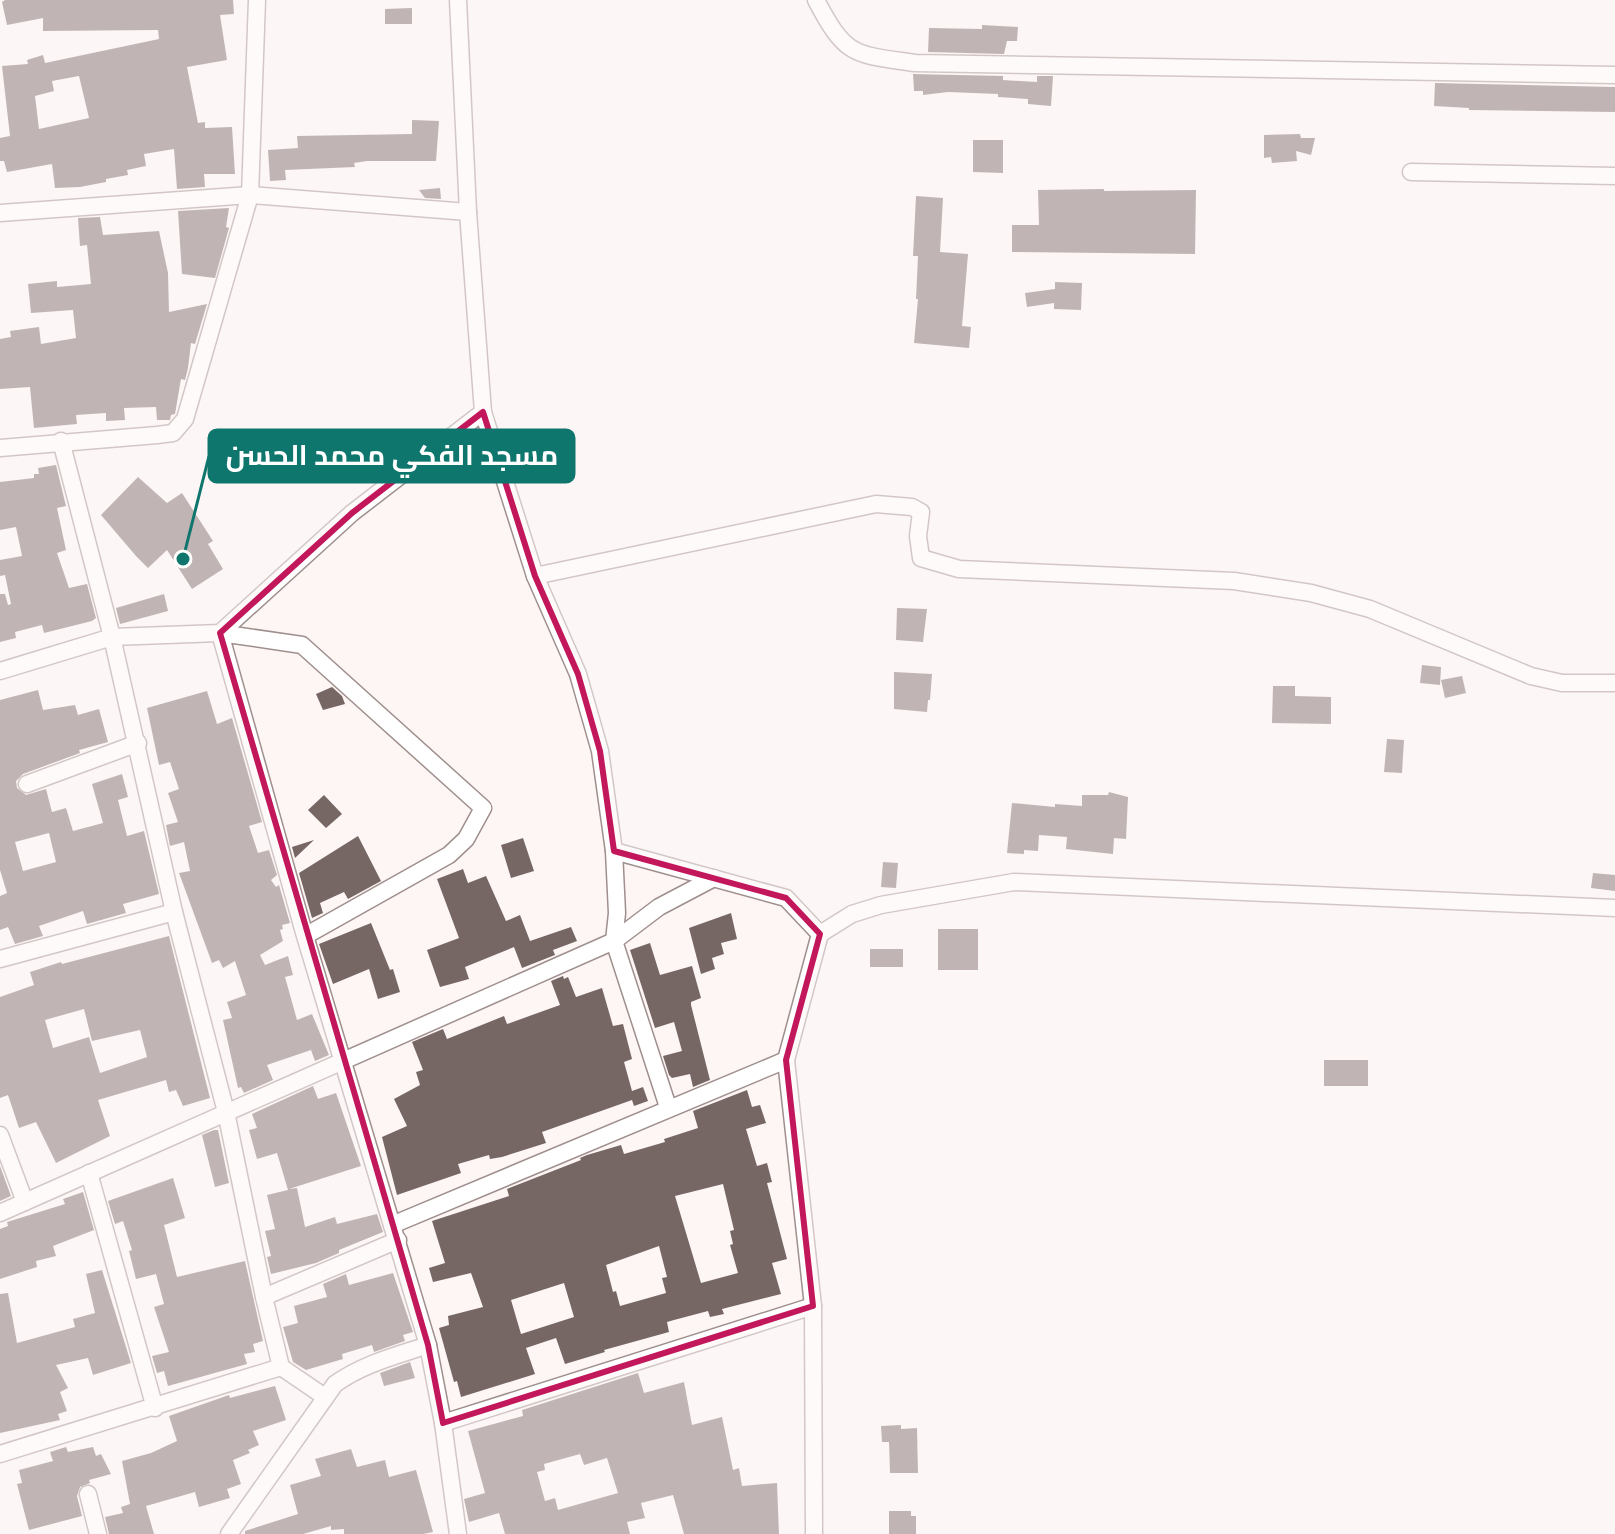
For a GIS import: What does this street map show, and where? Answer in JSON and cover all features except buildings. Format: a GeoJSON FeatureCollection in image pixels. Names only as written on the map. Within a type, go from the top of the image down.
{"type":"FeatureCollection","features":[{"type":"Feature","properties":{"kind":"street"},"geometry":{"type":"LineString","coordinates":[[0,448],[173,433],[185,419],[250,195],[257,0]]}},
{"type":"Feature","properties":{"kind":"street"},"geometry":{"type":"LineString","coordinates":[[458,0],[468,212],[483,412],[535,576],[578,674],[600,751],[614,851],[617,893],[614,941],[668,1107]]}},
{"type":"Feature","properties":{"kind":"street"},"geometry":{"type":"LineString","coordinates":[[816,0],[845,46],[874,57],[915,63],[1615,75]]}},
{"type":"Feature","properties":{"kind":"street"},"geometry":{"type":"LineString","coordinates":[[1411,172],[1615,176]]}},
{"type":"Feature","properties":{"kind":"street"},"geometry":{"type":"LineString","coordinates":[[0,213],[250,195],[468,212]]}},
{"type":"Feature","properties":{"kind":"street"},"geometry":{"type":"LineString","coordinates":[[220,633],[352,513],[483,412]]}},
{"type":"Feature","properties":{"kind":"street"},"geometry":{"type":"LineString","coordinates":[[61,441],[138,743],[174,912],[226,1112],[281,1367],[325,1397]]}},
{"type":"Feature","properties":{"kind":"street"},"geometry":{"type":"LineString","coordinates":[[535,576],[807,517],[876,504],[892,505],[912,507],[921,512],[918,536],[921,558],[959,569],[1234,581],[1311,593],[1370,609],[1531,676],[1562,683],[1615,683]]}},
{"type":"Feature","properties":{"kind":"street"},"geometry":{"type":"LineString","coordinates":[[220,633],[305,936],[428,1345],[443,1423],[458,1534]]}},
{"type":"Feature","properties":{"kind":"street"},"geometry":{"type":"LineString","coordinates":[[0,671],[112,637],[220,633],[302,645],[483,808],[466,839],[449,855],[305,936]]}},
{"type":"Feature","properties":{"kind":"street"},"geometry":{"type":"LineString","coordinates":[[27,784],[138,743]]}},
{"type":"Feature","properties":{"kind":"street"},"geometry":{"type":"LineString","coordinates":[[614,851],[786,898],[820,934]]}},
{"type":"Feature","properties":{"kind":"street"},"geometry":{"type":"LineString","coordinates":[[0,1213],[614,941],[659,907],[714,878]]}},
{"type":"Feature","properties":{"kind":"street"},"geometry":{"type":"LineString","coordinates":[[814,1534],[813,1306],[786,1060],[820,934],[852,914],[881,905],[1014,882],[1615,908]]}},
{"type":"Feature","properties":{"kind":"street"},"geometry":{"type":"LineString","coordinates":[[0,959],[174,912]]}},
{"type":"Feature","properties":{"kind":"street"},"geometry":{"type":"LineString","coordinates":[[264,1297],[395,1232],[668,1107],[786,1060]]}},
{"type":"Feature","properties":{"kind":"street"},"geometry":{"type":"LineString","coordinates":[[0,1135],[25,1202]]}},
{"type":"Feature","properties":{"kind":"street"},"geometry":{"type":"LineString","coordinates":[[89,1173],[155,1408]]}},
{"type":"Feature","properties":{"kind":"street"},"geometry":{"type":"LineString","coordinates":[[443,1423],[813,1306]]}},
{"type":"Feature","properties":{"kind":"street"},"geometry":{"type":"LineString","coordinates":[[229,1534],[335,1384],[351,1373],[428,1345]]}},
{"type":"Feature","properties":{"kind":"street"},"geometry":{"type":"LineString","coordinates":[[0,1454],[281,1367]]}},
{"type":"Feature","properties":{"kind":"street"},"geometry":{"type":"LineString","coordinates":[[88,1494],[98,1534]]}},
{"type":"Feature","properties":{"kind":"highlighted area"},"geometry":{"type":"Polygon","coordinates":[[[483,412],[535,576],[578,674],[600,751],[614,851],[786,898],[820,934],[786,1060],[813,1306],[443,1423],[428,1345],[220,633],[352,513],[483,412]]]}},
{"type":"Feature","properties":{"kind":"place","name":"مسجد الفكي محمد الحسن"},"geometry":{"type":"Point","coordinates":[183,559]}}]}
